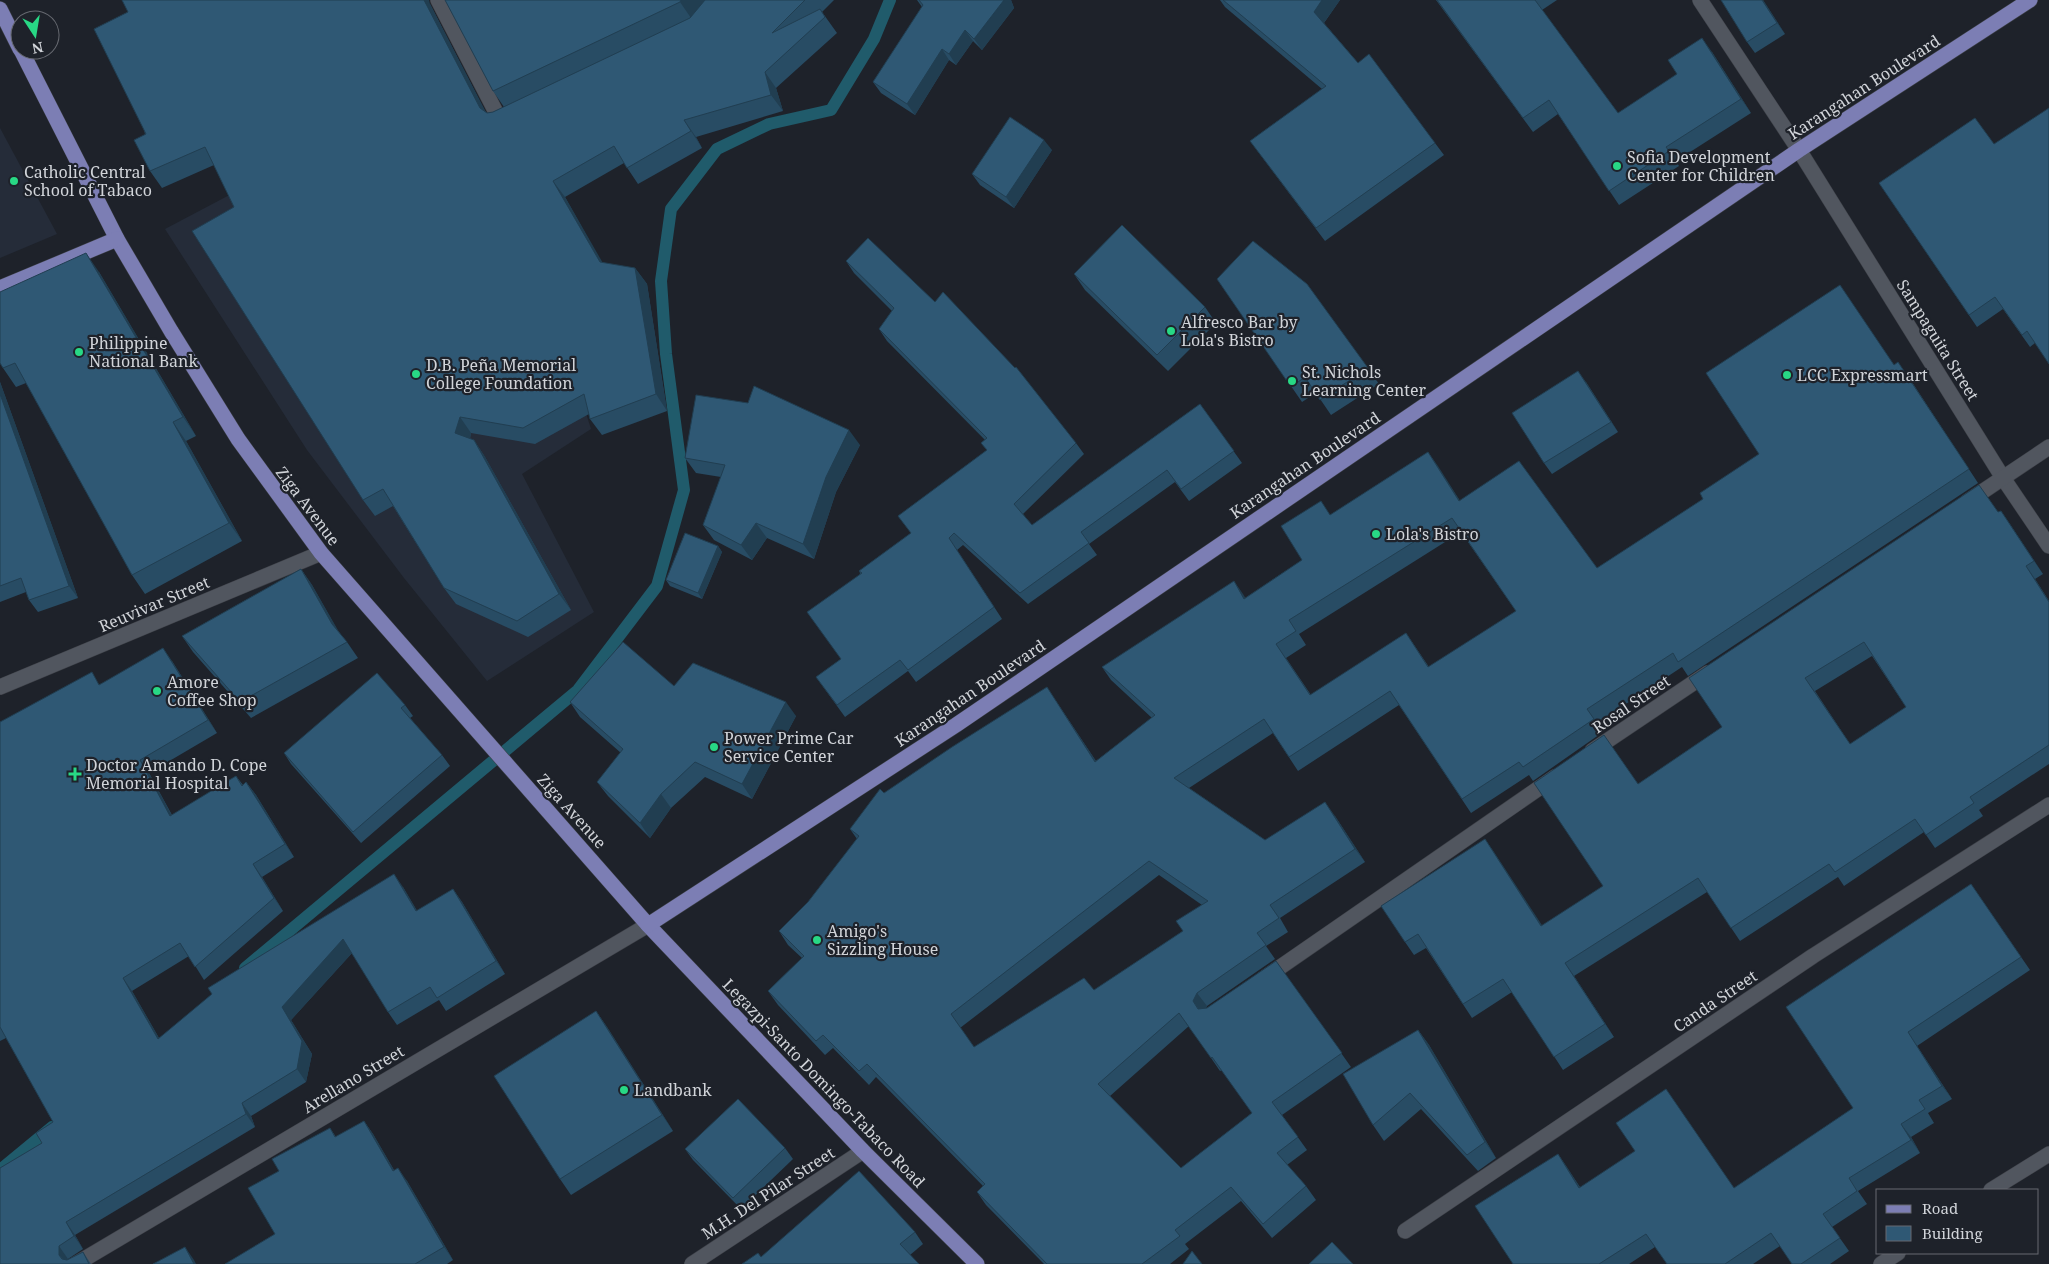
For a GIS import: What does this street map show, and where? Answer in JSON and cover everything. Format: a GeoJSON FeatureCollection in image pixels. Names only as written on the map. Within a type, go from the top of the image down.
{"type":"FeatureCollection","features":[{"type":"Feature","properties":{"kind":"main road","name":"Karangahan Boulevard"},"geometry":{"type":"LineString","coordinates":[[648,925],[956,725],[1799,150],[2030,0]]}},
{"type":"Feature","properties":{"kind":"main road","name":"Ziga Avenue"},"geometry":{"type":"LineString","coordinates":[[0,9],[10,29]]}},
{"type":"Feature","properties":{"kind":"main road","name":"Ziga Avenue"},"geometry":{"type":"LineString","coordinates":[[26,60],[117,239],[238,439],[321,553],[648,925]]}},
{"type":"Feature","properties":{"kind":"main road"},"geometry":{"type":"LineString","coordinates":[[0,288],[117,239]]}},
{"type":"Feature","properties":{"kind":"main road","name":"Legazpi-Santo Domingo-Tabaco Road"},"geometry":{"type":"LineString","coordinates":[[648,925],[863,1151],[977,1264]]}},
{"type":"Feature","properties":{"kind":"street"},"geometry":{"type":"LineString","coordinates":[[438,0],[500,120],[518,112]]}},
{"type":"Feature","properties":{"kind":"street","name":"Sampaguita Street"},"geometry":{"type":"LineString","coordinates":[[1700,0],[1799,150],[2003,478],[2049,546]]}},
{"type":"Feature","properties":{"kind":"street"},"geometry":{"type":"LineString","coordinates":[[1953,511],[2049,447]]}},
{"type":"Feature","properties":{"kind":"street","name":"Reuvivar Street"},"geometry":{"type":"LineString","coordinates":[[0,687],[321,553]]}},
{"type":"Feature","properties":{"kind":"street","name":"Rosal Street"},"geometry":{"type":"LineString","coordinates":[[1582,759],[1722,664]]}},
{"type":"Feature","properties":{"kind":"street"},"geometry":{"type":"LineString","coordinates":[[1253,986],[1565,770]]}},
{"type":"Feature","properties":{"kind":"street","name":"Canda Street"},"geometry":{"type":"LineString","coordinates":[[1405,1232],[1813,956],[2049,805]]}},
{"type":"Feature","properties":{"kind":"street","name":"Arellano Street"},"geometry":{"type":"LineString","coordinates":[[76,1264],[648,925]]}},
{"type":"Feature","properties":{"kind":"street","name":"M.H. Del Pilar Street"},"geometry":{"type":"LineString","coordinates":[[692,1264],[863,1151]]}},
{"type":"Feature","properties":{"kind":"street"},"geometry":{"type":"LineString","coordinates":[[1993,1189],[2049,1154]]}},
{"type":"Feature","properties":{"kind":"street"},"geometry":{"type":"LineString","coordinates":[[1881,1264],[1896,1254]]}},
{"type":"Feature","properties":{"kind":"shaded area","name":"Catholic Central School of Tabaco"},"geometry":{"type":"Polygon","coordinates":[[[0,128],[57,234],[0,258],[0,128]]]}},
{"type":"Feature","properties":{"kind":"shaded area","name":"D.B. Peña Memorial College Foundation"},"geometry":{"type":"Polygon","coordinates":[[[345,134],[556,319],[591,429],[522,474],[594,612],[487,681],[404,578],[307,450],[165,229],[345,134]]]}},
{"type":"Feature","properties":{"kind":"building"},"geometry":{"type":"Polygon","coordinates":[[[122,0],[424,0],[480,108],[487,113],[493,112],[690,18],[705,0],[805,0],[772,33],[820,9],[825,17],[765,72],[771,95],[684,120],[691,131],[627,168],[614,146],[553,181],[600,262],[635,268],[656,394],[590,419],[584,394],[523,428],[460,417],[455,433],[474,440],[559,594],[517,621],[444,588],[383,489],[363,500],[192,231],[234,207],[205,147],[150,171],[134,140],[146,134],[94,29],[128,12],[122,0]]]}},
{"type":"Feature","properties":{"kind":"building"},"geometry":{"type":"Polygon","coordinates":[[[445,0],[681,0],[493,91],[445,0]]]}},
{"type":"Feature","properties":{"kind":"building"},"geometry":{"type":"Polygon","coordinates":[[[919,0],[1004,0],[974,39],[965,30],[949,54],[942,49],[907,104],[873,82],[923,5],[919,0]]]}},
{"type":"Feature","properties":{"kind":"building"},"geometry":{"type":"Polygon","coordinates":[[[1223,0],[1322,0],[1314,12],[1358,63],[1369,54],[1435,143],[1316,228],[1250,141],[1326,86],[1223,0]]]}},
{"type":"Feature","properties":{"kind":"building"},"geometry":{"type":"Polygon","coordinates":[[[1437,0],[1535,0],[1618,113],[1677,74],[1668,60],[1702,38],[1741,99],[1666,147],[1669,151],[1609,191],[1549,100],[1523,118],[1437,0]]]}},
{"type":"Feature","properties":{"kind":"building"},"geometry":{"type":"Polygon","coordinates":[[[1721,0],[1762,0],[1777,23],[1747,42],[1721,0]]]}},
{"type":"Feature","properties":{"kind":"building"},"geometry":{"type":"Polygon","coordinates":[[[2049,108],[2049,364],[2027,331],[2022,335],[1995,297],[1969,315],[1879,183],[1975,118],[1994,144],[2049,108]]]}},
{"type":"Feature","properties":{"kind":"building"},"geometry":{"type":"Polygon","coordinates":[[[1010,117],[1044,140],[1006,197],[972,174],[1010,117]]]}},
{"type":"Feature","properties":{"kind":"building"},"geometry":{"type":"Polygon","coordinates":[[[1122,225],[1205,307],[1157,355],[1074,274],[1122,225]]]}},
{"type":"Feature","properties":{"kind":"building"},"geometry":{"type":"Polygon","coordinates":[[[868,238],[935,302],[943,292],[1016,367],[1076,443],[1014,504],[1032,525],[1200,404],[1234,451],[1181,489],[1167,470],[1081,532],[1089,543],[1020,593],[954,533],[949,538],[994,607],[908,670],[900,660],[837,705],[816,677],[841,659],[807,612],[862,573],[859,571],[911,533],[898,516],[987,450],[981,443],[987,438],[879,329],[894,308],[846,261],[868,238]]]}},
{"type":"Feature","properties":{"kind":"building"},"geometry":{"type":"Polygon","coordinates":[[[1253,241],[1307,284],[1368,368],[1320,400],[1305,377],[1291,387],[1217,279],[1253,241]]]}},
{"type":"Feature","properties":{"kind":"building"},"geometry":{"type":"Polygon","coordinates":[[[86,253],[183,417],[173,422],[229,523],[132,575],[15,363],[3,368],[0,363],[0,292],[86,253]]]}},
{"type":"Feature","properties":{"kind":"building"},"geometry":{"type":"Polygon","coordinates":[[[1840,285],[1894,365],[1898,362],[1969,469],[1678,662],[1673,653],[1587,709],[1594,719],[1523,767],[1519,762],[1462,799],[1390,691],[1289,757],[1264,719],[1174,778],[1265,840],[1325,802],[1355,849],[1270,905],[1279,918],[1257,933],[1266,945],[1197,993],[1193,1001],[1198,1009],[1207,1008],[1276,961],[1342,1053],[1272,1102],[1298,1137],[1277,1153],[1306,1186],[1263,1224],[1231,1187],[1175,1230],[1180,1236],[1142,1264],[1047,1264],[977,1192],[985,1184],[867,1064],[859,1071],[823,1035],[816,1041],[768,991],[804,956],[779,931],[808,902],[859,836],[850,829],[880,789],[884,793],[1047,687],[1095,762],[1155,715],[1102,667],[1234,581],[1244,599],[1302,560],[1281,526],[1321,501],[1330,515],[1428,452],[1459,501],[1519,461],[1597,568],[1703,499],[1700,493],[1759,454],[1706,373],[1840,285]],[[1452,518],[1289,620],[1296,631],[1276,644],[1310,695],[1406,633],[1428,667],[1516,611],[1452,518]],[[1149,861],[951,1014],[974,1047],[1084,978],[1094,990],[1183,931],[1176,921],[1208,901],[1149,861]],[[1179,1013],[1098,1084],[1181,1168],[1252,1113],[1179,1013]]]}},
{"type":"Feature","properties":{"kind":"building"},"geometry":{"type":"Polygon","coordinates":[[[1578,371],[1611,422],[1544,463],[1512,413],[1578,371]]]}},
{"type":"Feature","properties":{"kind":"building"},"geometry":{"type":"Polygon","coordinates":[[[754,386],[849,430],[826,477],[803,544],[756,523],[741,545],[703,525],[725,465],[685,458],[696,395],[748,403],[754,386]]]}},
{"type":"Feature","properties":{"kind":"building"},"geometry":{"type":"Polygon","coordinates":[[[0,394],[69,586],[29,600],[21,578],[0,586],[0,394]]]}},
{"type":"Feature","properties":{"kind":"building"},"geometry":{"type":"Polygon","coordinates":[[[1979,485],[1998,512],[2001,511],[2034,561],[2026,566],[2049,602],[2049,745],[1970,797],[1974,803],[1926,835],[1915,819],[1835,872],[1829,864],[1731,928],[1698,878],[1565,963],[1605,1024],[1554,1057],[1503,979],[1463,1004],[1418,934],[1405,942],[1381,906],[1485,839],[1541,926],[1603,886],[1534,783],[1604,735],[1638,784],[1722,727],[1689,678],[1979,485]],[[1864,642],[1805,678],[1850,744],[1906,707],[1864,642]]]}},
{"type":"Feature","properties":{"kind":"building"},"geometry":{"type":"Polygon","coordinates":[[[685,533],[718,546],[698,593],[666,580],[685,533]]]}},
{"type":"Feature","properties":{"kind":"building"},"geometry":{"type":"Polygon","coordinates":[[[301,569],[332,624],[347,642],[240,702],[182,636],[301,569]]]}},
{"type":"Feature","properties":{"kind":"building"},"geometry":{"type":"Polygon","coordinates":[[[623,642],[674,686],[693,663],[786,702],[742,784],[695,762],[661,794],[640,823],[597,782],[623,749],[570,702],[623,642]]]}},
{"type":"Feature","properties":{"kind":"building"},"geometry":{"type":"Polygon","coordinates":[[[163,648],[208,720],[140,760],[170,816],[236,776],[242,786],[246,782],[285,844],[253,864],[274,898],[195,967],[180,943],[123,978],[158,1039],[212,994],[208,988],[394,874],[416,911],[453,889],[496,961],[437,998],[430,987],[388,1012],[343,939],[282,1007],[302,1041],[297,1069],[242,1103],[246,1114],[66,1222],[74,1236],[59,1246],[59,1255],[62,1259],[67,1260],[83,1252],[89,1264],[0,1264],[0,1168],[42,1143],[36,1133],[53,1122],[0,1027],[0,722],[92,672],[99,685],[163,648]]]}},
{"type":"Feature","properties":{"kind":"building"},"geometry":{"type":"Polygon","coordinates":[[[377,673],[405,705],[401,708],[442,755],[353,832],[284,753],[377,673]]]}},
{"type":"Feature","properties":{"kind":"building"},"geometry":{"type":"Polygon","coordinates":[[[1971,884],[2021,957],[1908,1032],[1942,1086],[1919,1100],[1925,1109],[1901,1124],[1911,1140],[1849,1178],[1857,1191],[1823,1214],[1840,1238],[1801,1264],[1792,1264],[1771,1233],[1725,1264],[1667,1264],[1646,1234],[1599,1264],[1513,1264],[1475,1206],[1558,1154],[1579,1188],[1635,1151],[1616,1123],[1666,1089],[1734,1188],[1853,1108],[1786,1007],[1971,884]]]}},
{"type":"Feature","properties":{"kind":"building"},"geometry":{"type":"Polygon","coordinates":[[[596,1011],[662,1115],[560,1179],[494,1076],[596,1011]]]}},
{"type":"Feature","properties":{"kind":"building"},"geometry":{"type":"Polygon","coordinates":[[[1418,1030],[1485,1142],[1467,1155],[1410,1093],[1373,1125],[1343,1074],[1418,1030]]]}},
{"type":"Feature","properties":{"kind":"building"},"geometry":{"type":"Polygon","coordinates":[[[738,1099],[785,1148],[733,1198],[685,1149],[738,1099]]]}},
{"type":"Feature","properties":{"kind":"building"},"geometry":{"type":"Polygon","coordinates":[[[364,1121],[393,1171],[398,1168],[444,1247],[415,1264],[225,1264],[275,1234],[248,1188],[279,1171],[272,1159],[330,1128],[335,1137],[364,1121]]]}},
{"type":"Feature","properties":{"kind":"building"},"geometry":{"type":"Polygon","coordinates":[[[859,1171],[915,1232],[900,1244],[919,1264],[742,1264],[758,1253],[761,1257],[859,1171]]]}},
{"type":"Feature","properties":{"kind":"building"},"geometry":{"type":"Polygon","coordinates":[[[1332,1242],[1353,1264],[1309,1264],[1332,1242]]]}},
{"type":"Feature","properties":{"kind":"building"},"geometry":{"type":"Polygon","coordinates":[[[185,1247],[194,1264],[153,1264],[185,1247]]]}},
{"type":"Feature","properties":{"kind":"building"},"geometry":{"type":"Polygon","coordinates":[[[1192,1251],[1202,1264],[1183,1264],[1192,1251]]]}},
{"type":"Feature","properties":{"kind":"waterway"},"geometry":{"type":"LineString","coordinates":[[245,968],[578,690],[657,586],[684,490],[666,354],[661,281],[671,209],[717,149],[769,124],[831,110],[874,39],[890,0]]}},
{"type":"Feature","properties":{"kind":"waterway"},"geometry":{"type":"LineString","coordinates":[[0,1170],[52,1127]]}},
{"type":"Feature","properties":{"kind":"place","name":"Sofia Development Center for Children"},"geometry":{"type":"Point","coordinates":[1617,166]}},
{"type":"Feature","properties":{"kind":"place","name":"Catholic Central School of Tabaco"},"geometry":{"type":"Point","coordinates":[14,181]}},
{"type":"Feature","properties":{"kind":"place","name":"Alfresco Bar by Lola's Bistro"},"geometry":{"type":"Point","coordinates":[1171,331]}},
{"type":"Feature","properties":{"kind":"place","name":"Philippine National Bank"},"geometry":{"type":"Point","coordinates":[79,352]}},
{"type":"Feature","properties":{"kind":"place","name":"D.B. Peña Memorial College Foundation"},"geometry":{"type":"Point","coordinates":[416,374]}},
{"type":"Feature","properties":{"kind":"place","name":"LCC Expressmart"},"geometry":{"type":"Point","coordinates":[1787,375]}},
{"type":"Feature","properties":{"kind":"place","name":"St. Nichols Learning Center"},"geometry":{"type":"Point","coordinates":[1292,381]}},
{"type":"Feature","properties":{"kind":"place","name":"Lola's Bistro"},"geometry":{"type":"Point","coordinates":[1376,534]}},
{"type":"Feature","properties":{"kind":"place","name":"Amore Coffee Shop"},"geometry":{"type":"Point","coordinates":[157,691]}},
{"type":"Feature","properties":{"kind":"place","name":"Power Prime Car Service Center"},"geometry":{"type":"Point","coordinates":[714,747]}},
{"type":"Feature","properties":{"kind":"place","name":"Doctor Amando D. Cope Memorial Hospital"},"geometry":{"type":"Point","coordinates":[75,774]}},
{"type":"Feature","properties":{"kind":"place","name":"Amigo's Sizzling House"},"geometry":{"type":"Point","coordinates":[817,940]}},
{"type":"Feature","properties":{"kind":"place","name":"Landbank"},"geometry":{"type":"Point","coordinates":[624,1090]}}]}
